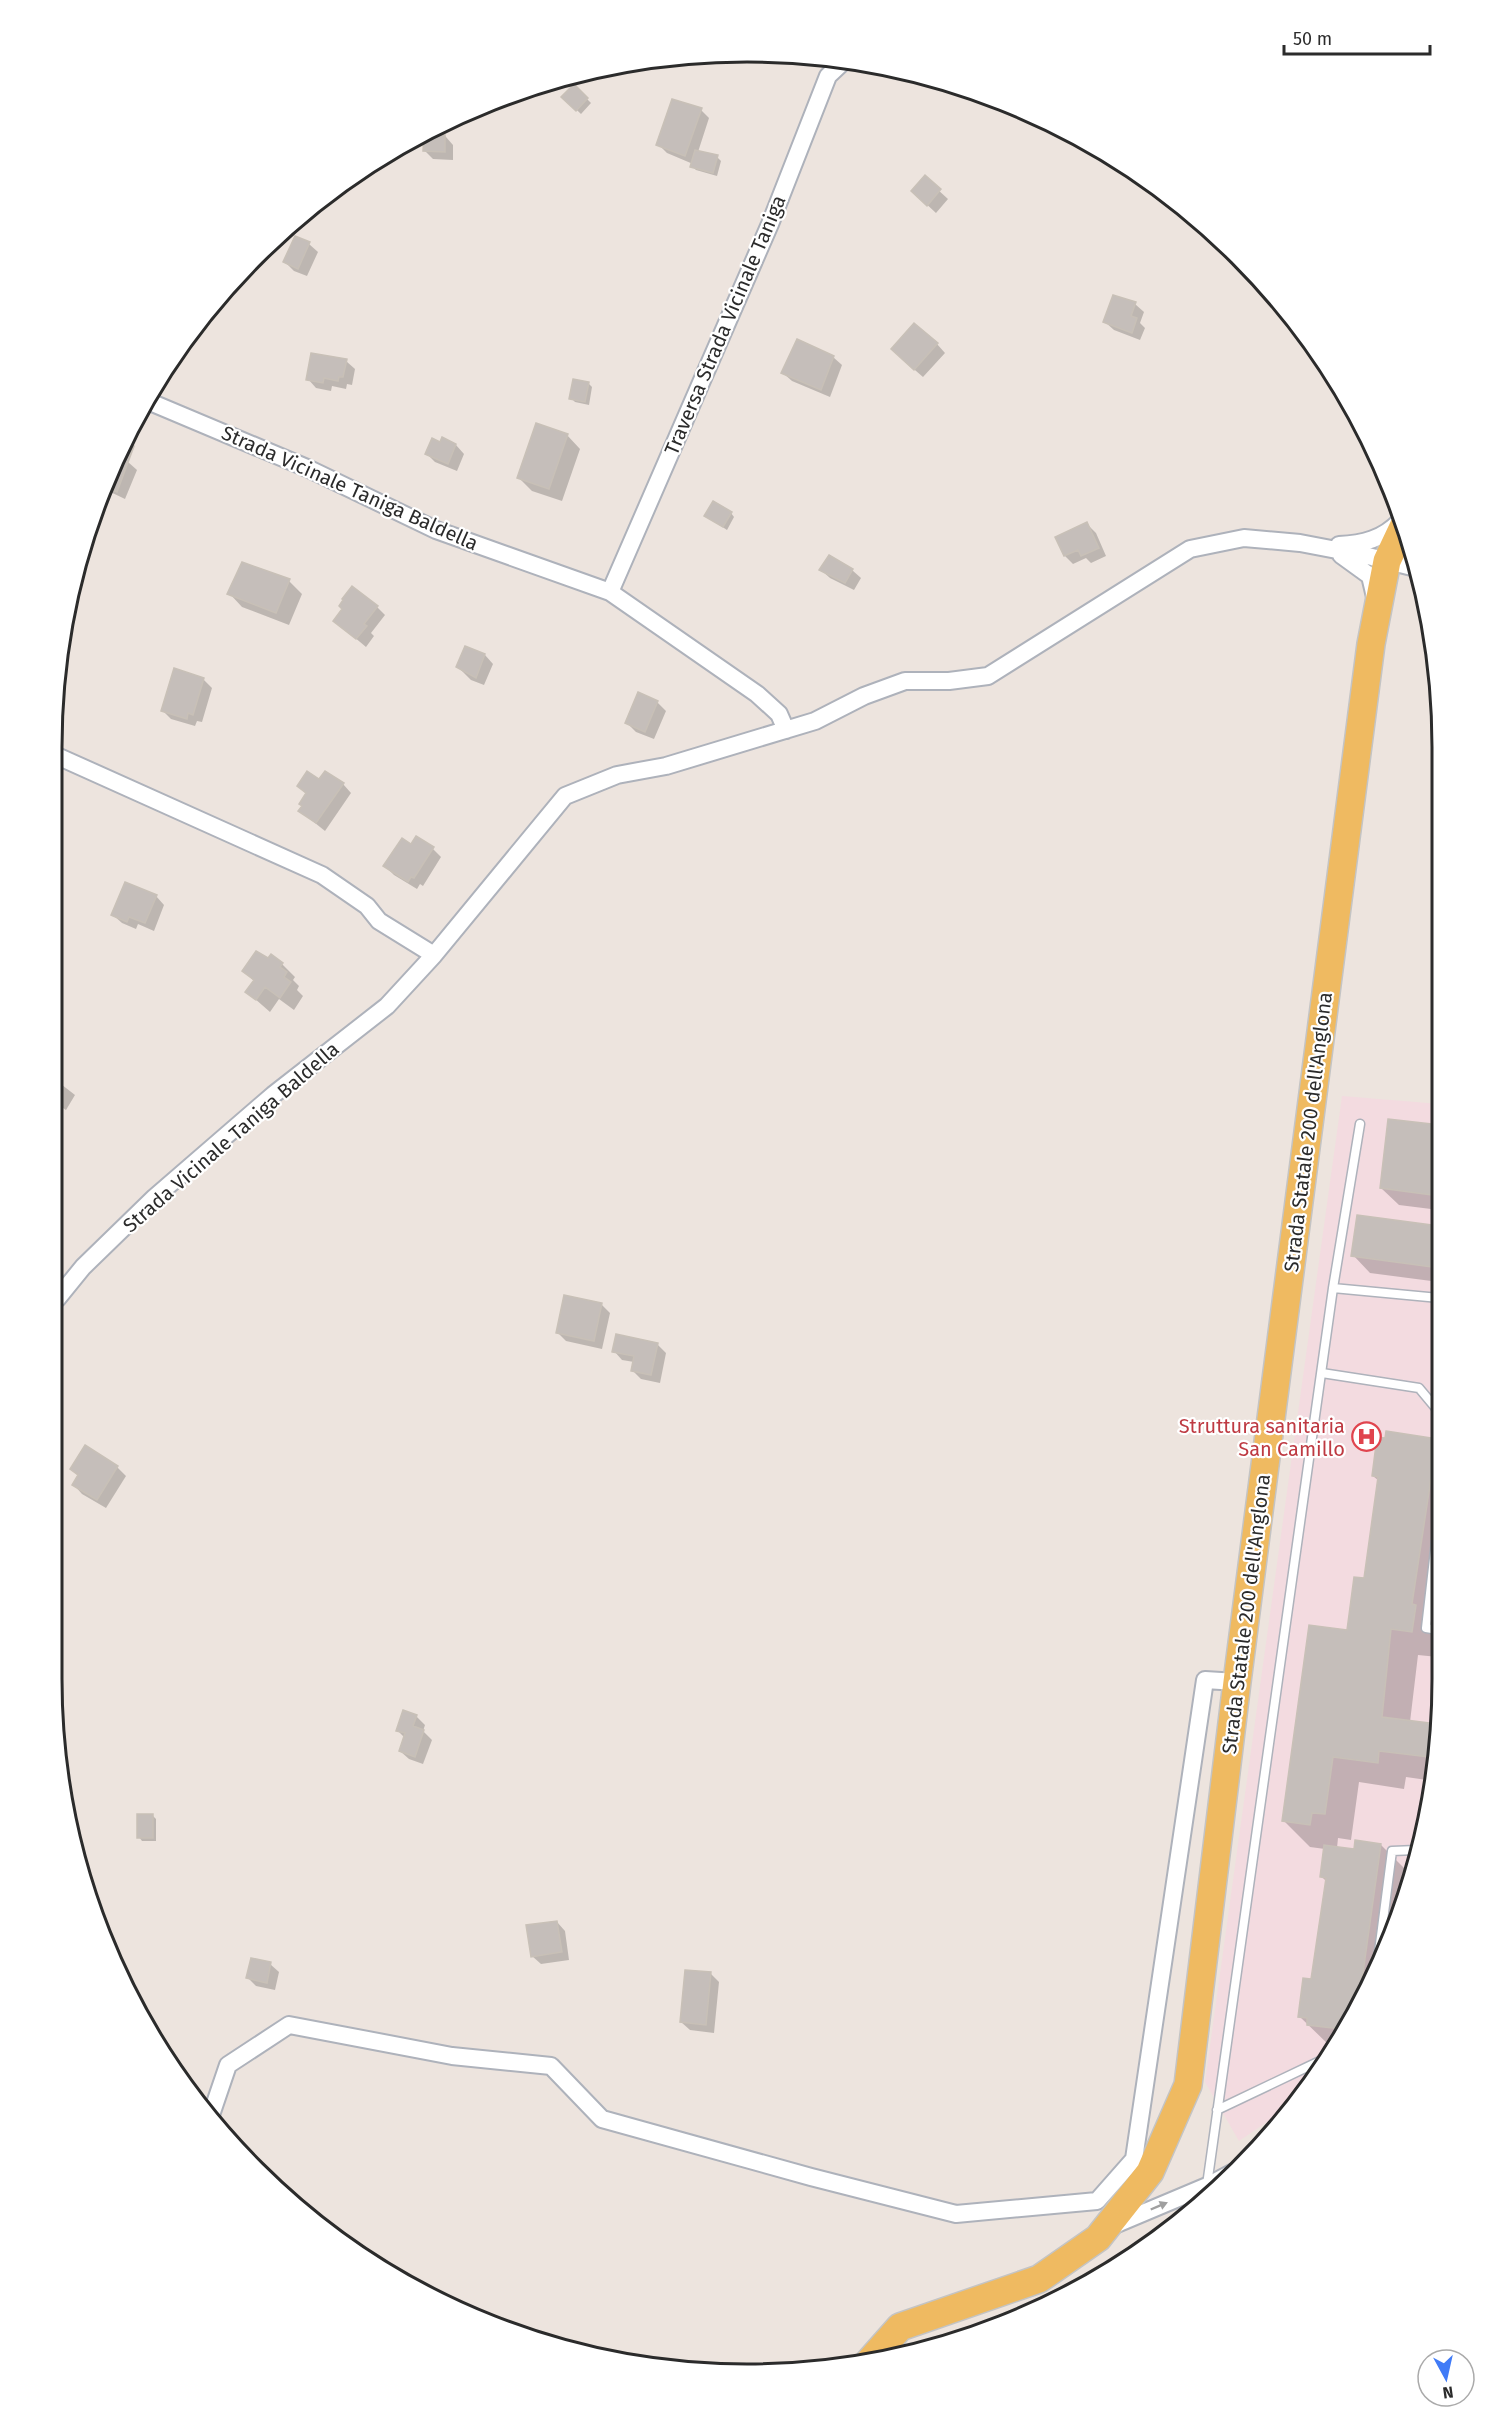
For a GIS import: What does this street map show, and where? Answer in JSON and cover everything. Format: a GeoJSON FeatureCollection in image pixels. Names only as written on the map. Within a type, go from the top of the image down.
{"type":"FeatureCollection","features":[{"type":"Feature","properties":{"kind":"main road","name":"Strada Statale 200 dell'Anglona"},"geometry":{"type":"LineString","coordinates":[[877,2352],[900,2327],[1039,2279],[1098,2238],[1150,2172],[1188,2085],[1237,1682],[1377,612],[1387,561],[1399,536]]}},
{"type":"Feature","properties":{"kind":"street","name":"Traversa Strada Vicinale Taniga"},"geometry":{"type":"LineString","coordinates":[[610,592],[770,224],[828,76],[837,67]]}},
{"type":"Feature","properties":{"kind":"street","name":"Strada Vicinale Taniga Baldella"},"geometry":{"type":"LineString","coordinates":[[153,403],[307,468],[436,530],[610,592],[757,694],[778,714],[786,730]]}},
{"type":"Feature","properties":{"kind":"street","name":"Strada Vicinale Taniga Baldella"},"geometry":{"type":"LineString","coordinates":[[1312,546],[1368,542],[1388,533],[1395,526]]}},
{"type":"Feature","properties":{"kind":"street","name":"Strada Vicinale Taniga Baldella"},"geometry":{"type":"LineString","coordinates":[[62,1293],[83,1267],[155,1197],[273,1095],[387,1006],[434,955],[566,796],[617,775],[666,766],[815,721],[864,696],[905,681],[949,681],[988,676],[1190,549],[1244,538],[1312,546],[1408,566]]}},
{"type":"Feature","properties":{"kind":"street","name":"Strada Vicinale Taniga Baldella"},"geometry":{"type":"LineString","coordinates":[[1332,550],[1370,576],[1374,585],[1377,612]]}},
{"type":"Feature","properties":{"kind":"street"},"geometry":{"type":"LineString","coordinates":[[62,758],[322,875],[367,906],[380,921],[434,955]]}},
{"type":"Feature","properties":{"kind":"street"},"geometry":{"type":"LineString","coordinates":[[213,2108],[228,2065],[289,2025],[452,2056],[551,2066],[602,2119],[811,2177],[956,2214],[1097,2201],[1134,2159],[1205,1680],[1237,1682]]}},
{"type":"Feature","properties":{"kind":"street"},"geometry":{"type":"LineString","coordinates":[[1105,2229],[1207,2186]]}},
{"type":"Feature","properties":{"kind":"lane"},"geometry":{"type":"LineString","coordinates":[[1207,2186],[1334,1288],[1360,1124]]}},
{"type":"Feature","properties":{"kind":"lane"},"geometry":{"type":"LineString","coordinates":[[1334,1288],[1432,1297]]}},
{"type":"Feature","properties":{"kind":"lane"},"geometry":{"type":"LineString","coordinates":[[1322,1373],[1419,1388],[1432,1404]]}},
{"type":"Feature","properties":{"kind":"lane"},"geometry":{"type":"LineString","coordinates":[[1432,1576],[1426,1628],[1432,1629]]}},
{"type":"Feature","properties":{"kind":"lane"},"geometry":{"type":"LineString","coordinates":[[1381,1940],[1392,1851],[1410,1850]]}},
{"type":"Feature","properties":{"kind":"lane"},"geometry":{"type":"LineString","coordinates":[[1217,2110],[1314,2064]]}},
{"type":"Feature","properties":{"kind":"shaded area","name":"Struttura sanitaria San Camillo"},"geometry":{"type":"Polygon","coordinates":[[[1342,1096],[1432,1103],[1432,1679],[1427,1768],[1419,1813],[1396,1899],[1362,1982],[1341,2022],[1291,2096],[1273,2118],[1239,2141],[1205,2082],[1342,1096]]]}},
{"type":"Feature","properties":{"kind":"building"},"geometry":{"type":"Polygon","coordinates":[[[574,84],[588,98],[576,111],[561,97],[574,84]]]}},
{"type":"Feature","properties":{"kind":"building"},"geometry":{"type":"Polygon","coordinates":[[[672,99],[702,108],[685,156],[656,145],[672,99]]]}},
{"type":"Feature","properties":{"kind":"building"},"geometry":{"type":"Polygon","coordinates":[[[439,135],[445,135],[445,152],[423,151],[423,143],[439,135]]]}},
{"type":"Feature","properties":{"kind":"building"},"geometry":{"type":"Polygon","coordinates":[[[695,150],[718,155],[713,173],[690,167],[695,150]]]}},
{"type":"Feature","properties":{"kind":"building"},"geometry":{"type":"Polygon","coordinates":[[[925,175],[941,189],[927,206],[911,191],[925,175]]]}},
{"type":"Feature","properties":{"kind":"building"},"geometry":{"type":"Polygon","coordinates":[[[295,236],[310,242],[298,269],[283,262],[295,236]]]}},
{"type":"Feature","properties":{"kind":"building"},"geometry":{"type":"Polygon","coordinates":[[[1113,295],[1136,302],[1131,316],[1137,318],[1132,333],[1103,322],[1113,295]]]}},
{"type":"Feature","properties":{"kind":"building"},"geometry":{"type":"Polygon","coordinates":[[[914,323],[938,343],[914,370],[891,349],[914,323]]]}},
{"type":"Feature","properties":{"kind":"building"},"geometry":{"type":"Polygon","coordinates":[[[797,339],[834,356],[821,390],[781,373],[797,339]]]}},
{"type":"Feature","properties":{"kind":"building"},"geometry":{"type":"Polygon","coordinates":[[[311,353],[347,359],[343,377],[339,377],[338,381],[324,378],[323,383],[306,380],[311,353]]]}},
{"type":"Feature","properties":{"kind":"building"},"geometry":{"type":"Polygon","coordinates":[[[573,379],[589,382],[585,402],[569,399],[573,379]]]}},
{"type":"Feature","properties":{"kind":"building"},"geometry":{"type":"Polygon","coordinates":[[[536,423],[568,434],[549,489],[517,478],[536,423]]]}},
{"type":"Feature","properties":{"kind":"building"},"geometry":{"type":"Polygon","coordinates":[[[442,437],[456,444],[448,464],[425,454],[432,438],[440,442],[442,437]]]}},
{"type":"Feature","properties":{"kind":"building"},"geometry":{"type":"Polygon","coordinates":[[[132,445],[134,446],[117,492],[112,490],[132,445]]]}},
{"type":"Feature","properties":{"kind":"building"},"geometry":{"type":"Polygon","coordinates":[[[713,501],[732,512],[723,527],[704,516],[713,501]]]}},
{"type":"Feature","properties":{"kind":"building"},"geometry":{"type":"Polygon","coordinates":[[[1087,522],[1099,548],[1081,556],[1078,550],[1064,556],[1055,537],[1087,522]]]}},
{"type":"Feature","properties":{"kind":"building"},"geometry":{"type":"Polygon","coordinates":[[[829,555],[853,569],[845,583],[819,570],[829,555]]]}},
{"type":"Feature","properties":{"kind":"building"},"geometry":{"type":"Polygon","coordinates":[[[242,562],[290,579],[276,613],[227,594],[242,562]]]}},
{"type":"Feature","properties":{"kind":"building"},"geometry":{"type":"Polygon","coordinates":[[[352,586],[378,606],[364,624],[367,626],[356,639],[333,621],[342,609],[339,606],[342,599],[352,586]]]}},
{"type":"Feature","properties":{"kind":"building"},"geometry":{"type":"Polygon","coordinates":[[[465,646],[485,654],[476,678],[456,667],[465,646]]]}},
{"type":"Feature","properties":{"kind":"building"},"geometry":{"type":"Polygon","coordinates":[[[174,668],[204,678],[193,715],[188,713],[187,719],[161,711],[174,668]]]}},
{"type":"Feature","properties":{"kind":"building"},"geometry":{"type":"Polygon","coordinates":[[[638,692],[658,701],[645,732],[625,723],[638,692]]]}},
{"type":"Feature","properties":{"kind":"building"},"geometry":{"type":"Polygon","coordinates":[[[307,771],[319,779],[325,771],[344,783],[316,823],[298,811],[302,806],[299,804],[306,793],[297,786],[307,771]]]}},
{"type":"Feature","properties":{"kind":"building"},"geometry":{"type":"Polygon","coordinates":[[[416,836],[434,847],[414,878],[411,877],[408,882],[383,866],[402,838],[411,844],[416,836]]]}},
{"type":"Feature","properties":{"kind":"building"},"geometry":{"type":"Polygon","coordinates":[[[125,882],[157,895],[145,923],[129,917],[127,922],[111,915],[125,882]]]}},
{"type":"Feature","properties":{"kind":"building"},"geometry":{"type":"Polygon","coordinates":[[[256,951],[268,958],[271,954],[283,963],[280,967],[287,972],[284,977],[291,982],[280,998],[265,987],[256,1000],[245,992],[254,980],[242,971],[256,951]]]}},
{"type":"Feature","properties":{"kind":"building"},"geometry":{"type":"Polygon","coordinates":[[[1388,1119],[1432,1124],[1432,1195],[1380,1188],[1388,1119]]]}},
{"type":"Feature","properties":{"kind":"building"},"geometry":{"type":"Polygon","coordinates":[[[1357,1215],[1432,1225],[1432,1267],[1351,1256],[1357,1215]]]}},
{"type":"Feature","properties":{"kind":"building"},"geometry":{"type":"Polygon","coordinates":[[[564,1295],[602,1303],[594,1341],[556,1333],[564,1295]]]}},
{"type":"Feature","properties":{"kind":"building"},"geometry":{"type":"Polygon","coordinates":[[[616,1334],[658,1343],[651,1375],[631,1371],[634,1356],[612,1352],[616,1334]]]}},
{"type":"Feature","properties":{"kind":"building"},"geometry":{"type":"Polygon","coordinates":[[[1386,1431],[1432,1438],[1432,1472],[1412,1604],[1416,1605],[1412,1632],[1391,1629],[1382,1717],[1431,1723],[1428,1757],[1379,1751],[1378,1763],[1333,1757],[1325,1814],[1312,1813],[1310,1825],[1282,1821],[1309,1625],[1347,1630],[1354,1577],[1364,1578],[1378,1477],[1372,1476],[1377,1437],[1385,1438],[1386,1431]]]}},
{"type":"Feature","properties":{"kind":"building"},"geometry":{"type":"Polygon","coordinates":[[[85,1445],[118,1466],[97,1500],[72,1485],[78,1475],[70,1469],[85,1445]]]}},
{"type":"Feature","properties":{"kind":"building"},"geometry":{"type":"Polygon","coordinates":[[[403,1710],[417,1715],[413,1726],[424,1730],[415,1757],[399,1751],[405,1733],[396,1731],[403,1710]]]}},
{"type":"Feature","properties":{"kind":"building"},"geometry":{"type":"Polygon","coordinates":[[[137,1814],[153,1814],[153,1838],[137,1838],[137,1814]]]}},
{"type":"Feature","properties":{"kind":"building"},"geometry":{"type":"Polygon","coordinates":[[[1355,1840],[1381,1844],[1363,1980],[1337,2029],[1307,2025],[1307,2018],[1298,2017],[1303,1978],[1311,1979],[1326,1878],[1320,1877],[1324,1845],[1354,1849],[1355,1840]]]}},
{"type":"Feature","properties":{"kind":"building"},"geometry":{"type":"Polygon","coordinates":[[[557,1921],[562,1952],[531,1957],[526,1925],[557,1921]]]}},
{"type":"Feature","properties":{"kind":"building"},"geometry":{"type":"Polygon","coordinates":[[[251,1958],[271,1962],[267,1983],[246,1978],[251,1958]]]}},
{"type":"Feature","properties":{"kind":"building"},"geometry":{"type":"Polygon","coordinates":[[[685,1970],[711,1972],[706,2025],[680,2022],[685,1970]]]}},
{"type":"Feature","properties":{"kind":"place","name":"Struttura sanitaria San Camillo"},"geometry":{"type":"Point","coordinates":[1366,1437]}}]}
